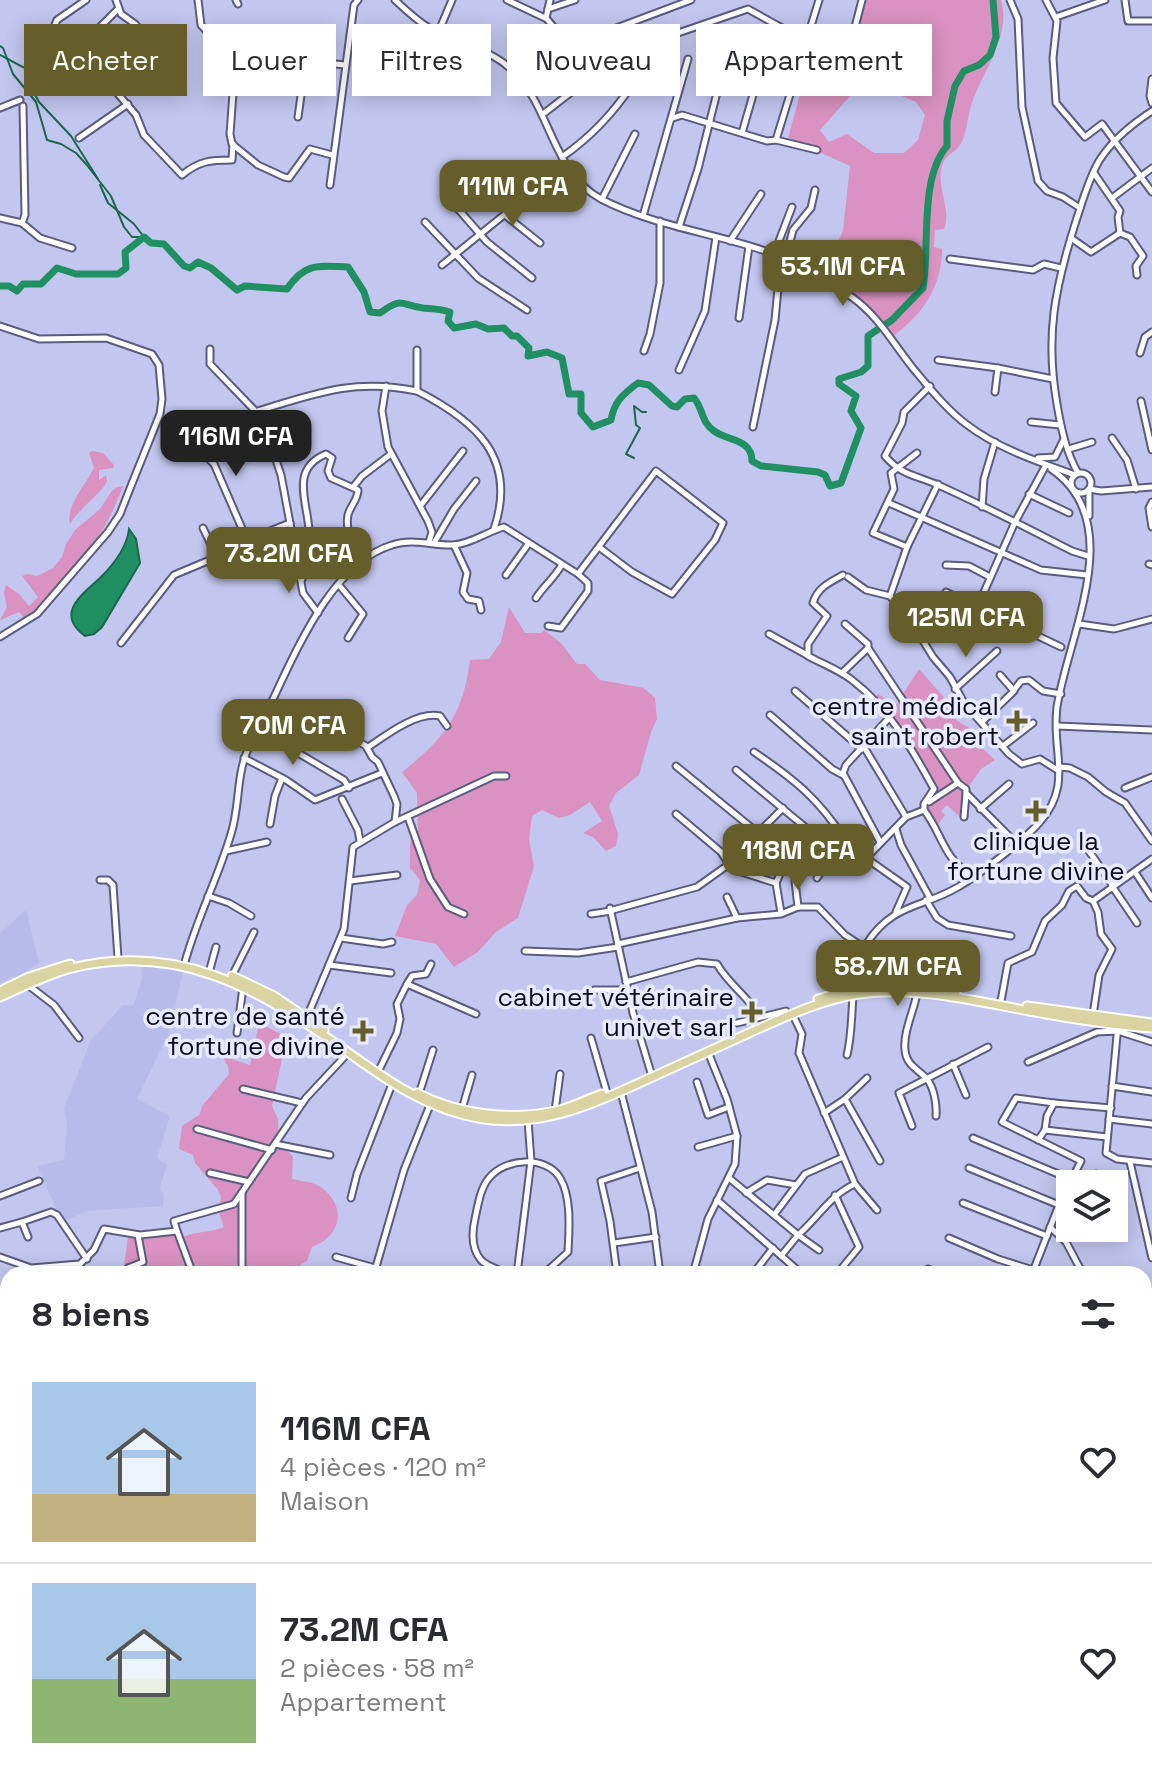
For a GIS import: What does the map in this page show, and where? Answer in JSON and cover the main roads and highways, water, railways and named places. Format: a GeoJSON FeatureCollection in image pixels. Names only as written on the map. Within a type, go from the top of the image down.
{"type":"FeatureCollection","features":[{"type":"Feature","properties":{"kind":"main road"},"geometry":{"type":"LineString","coordinates":[[0,991],[65,965],[118,958],[185,962],[274,996],[379,1070],[419,1094],[462,1109],[500,1115],[555,1111],[607,1093],[843,991],[855,994],[917,993],[1118,1028],[1152,1026]]}},
{"type":"Feature","properties":{"kind":"main road"},"geometry":{"type":"LineString","coordinates":[[0,997],[66,970],[118,962],[184,967],[231,978],[272,1001],[392,1084],[430,1105],[483,1119],[528,1120],[565,1114],[621,1092],[789,1012],[868,988],[917,988],[1152,1026]]}},
{"type":"Feature","properties":{"kind":"waterway"},"geometry":{"type":"LineString","coordinates":[[0,286],[9,286],[17,291],[23,284],[41,284],[57,268],[76,274],[118,274],[126,268],[125,252],[144,237],[151,243],[164,244],[184,266],[190,268],[198,262],[211,268],[237,290],[245,286],[287,289],[307,270],[321,266],[348,267],[364,292],[370,312],[380,313],[402,303],[446,311],[450,312],[448,321],[454,328],[476,324],[488,329],[504,328],[529,348],[528,356],[547,352],[562,358],[569,394],[581,394],[581,413],[593,427],[611,420],[620,399],[638,383],[649,385],[672,406],[677,407],[685,399],[694,398],[710,427],[744,444],[752,461],[761,466],[818,472],[825,475],[830,486],[841,483],[861,428],[851,411],[856,396],[839,384],[839,379],[861,372],[868,366],[868,336],[892,320],[923,288],[932,176],[947,146],[947,121],[955,86],[964,71],[979,65],[990,55],[996,37],[993,0]]}},
{"type":"Feature","properties":{"kind":"waterway"},"geometry":{"type":"LineString","coordinates":[[0,46],[13,74],[36,102],[47,140],[76,153],[111,196],[124,227],[132,237],[144,237]]}},
{"type":"Feature","properties":{"kind":"waterway"},"geometry":{"type":"LineString","coordinates":[[0,55],[41,75],[42,85],[35,95],[71,136],[98,179]]}},
{"type":"Feature","properties":{"kind":"waterway"},"geometry":{"type":"LineString","coordinates":[[100,185],[108,203],[134,224],[144,237]]}},
{"type":"Feature","properties":{"kind":"waterway"},"geometry":{"type":"LineString","coordinates":[[634,458],[626,454],[640,428],[636,425],[634,406],[646,412]]}},
{"type":"Feature","properties":{"kind":"place","name":"centre médical saint robert"},"geometry":{"type":"Point","coordinates":[1017,721]}},
{"type":"Feature","properties":{"kind":"place","name":"clinique la fortune divine"},"geometry":{"type":"Point","coordinates":[1036,811]}},
{"type":"Feature","properties":{"kind":"place","name":"cabinet vétérinaire univet sarl"},"geometry":{"type":"Point","coordinates":[752,1012]}},
{"type":"Feature","properties":{"kind":"place","name":"centre de santé fortune divine"},"geometry":{"type":"Point","coordinates":[363,1031]}}]}
